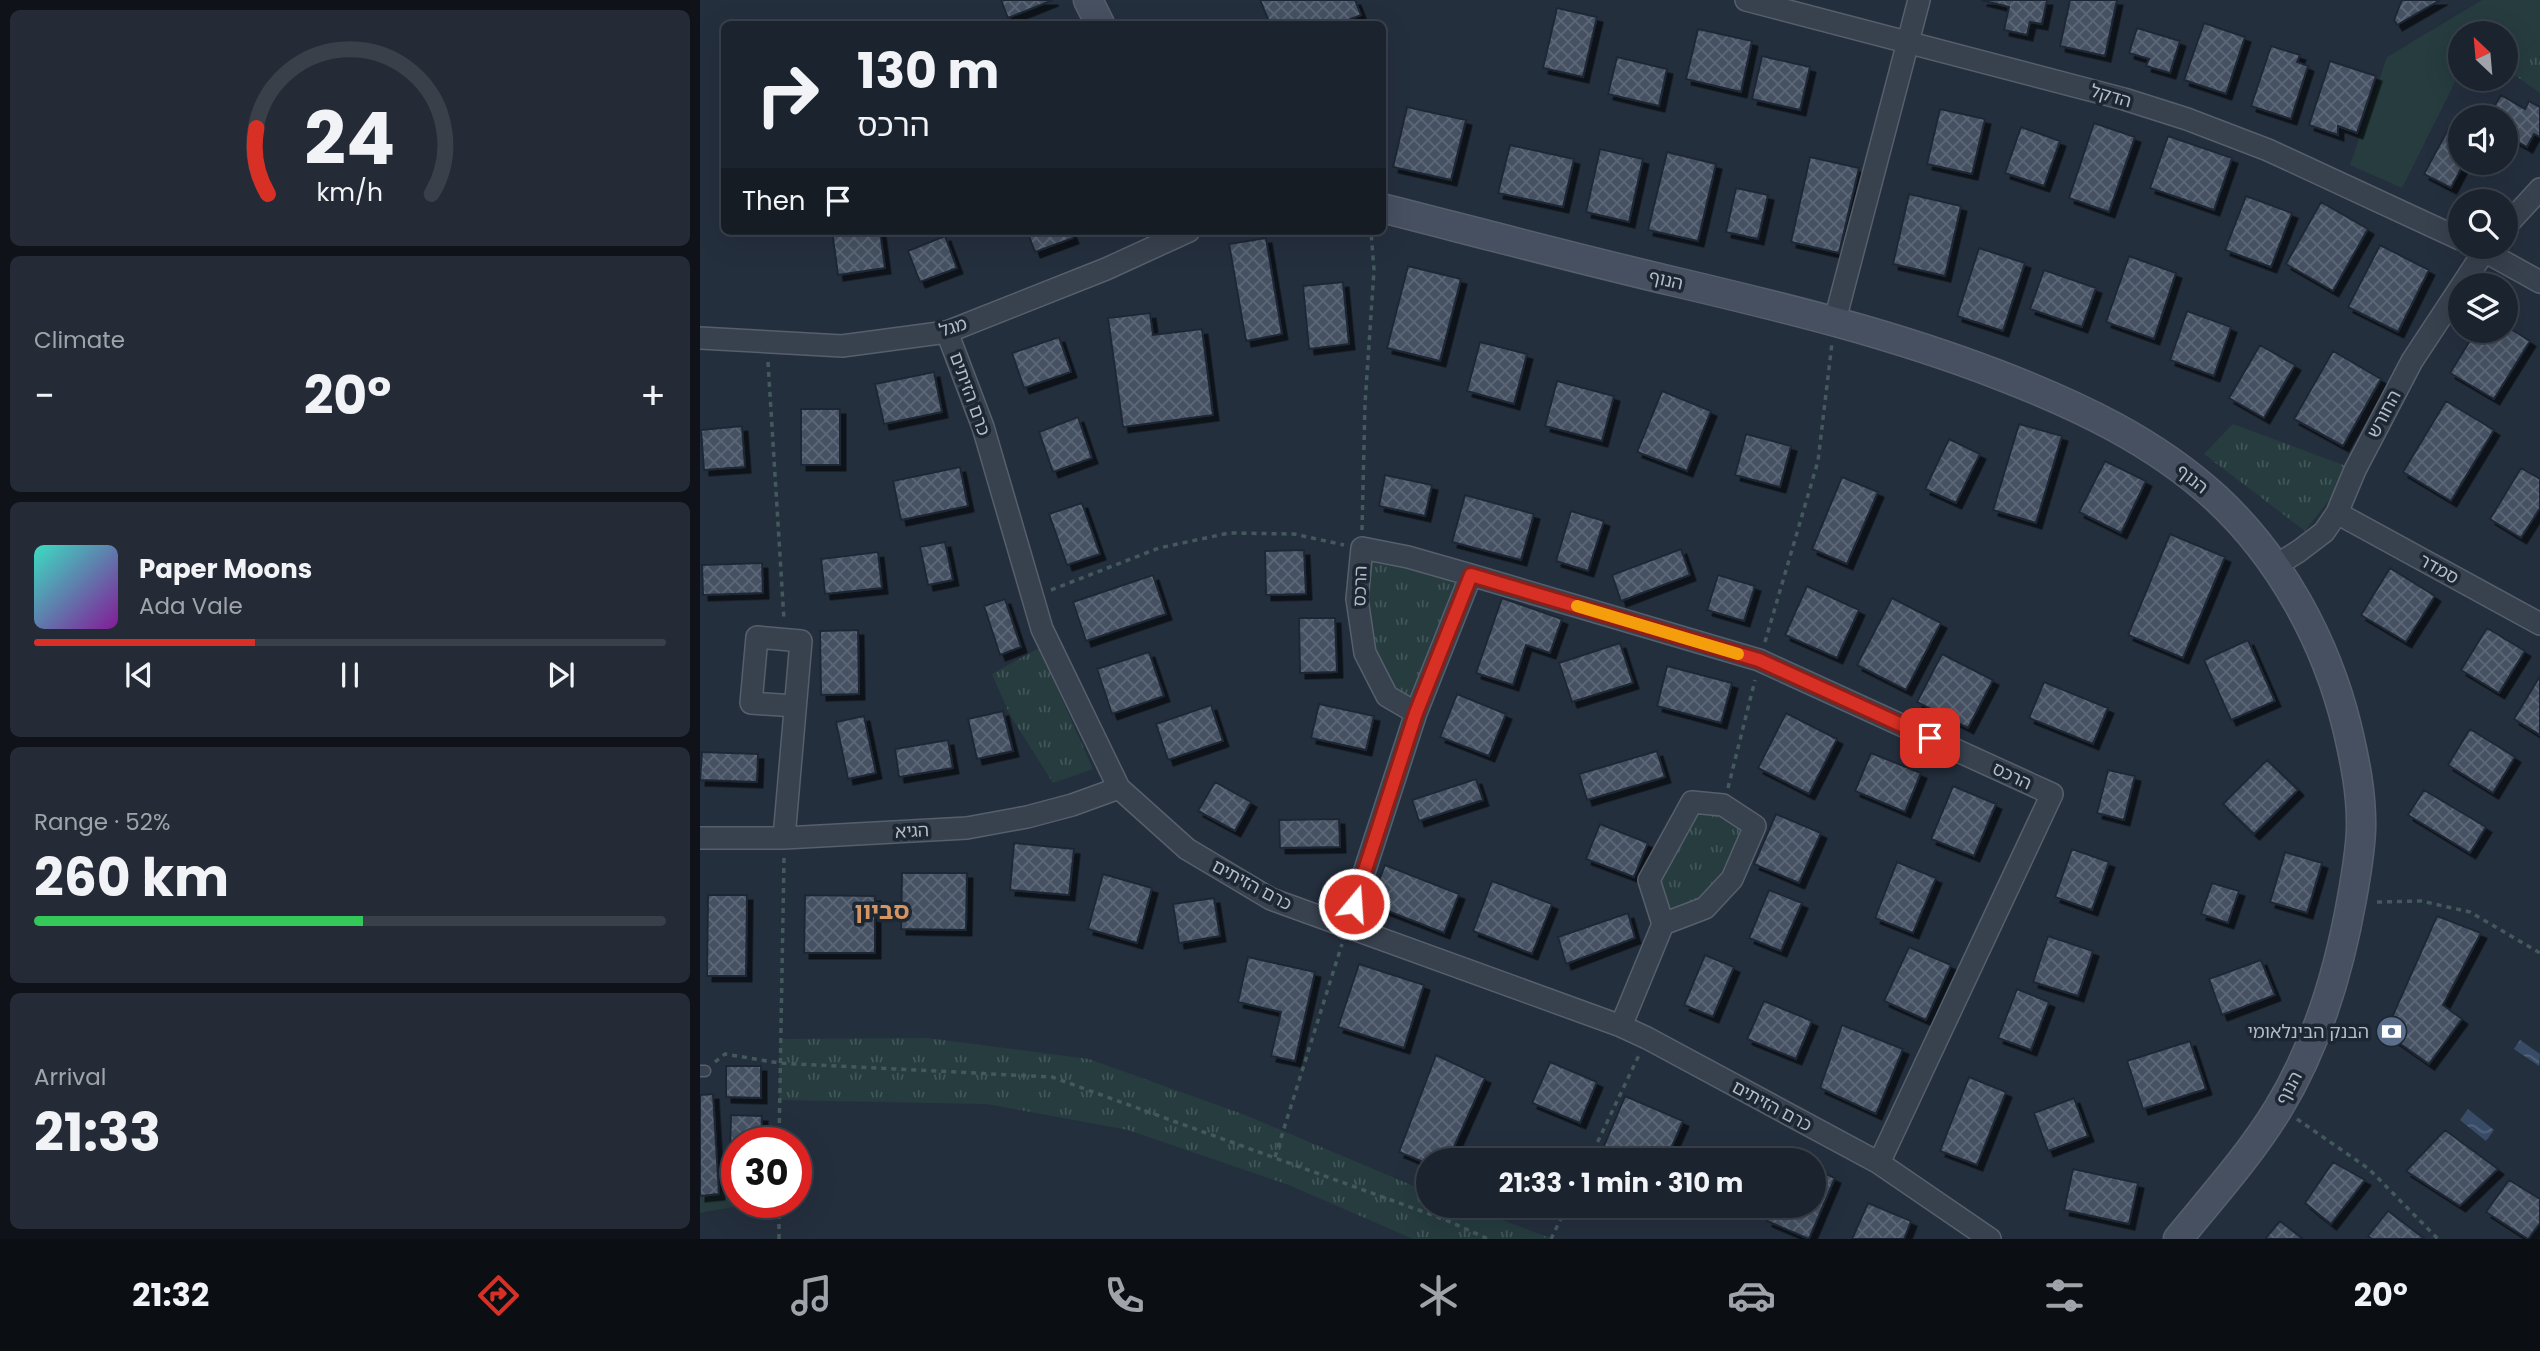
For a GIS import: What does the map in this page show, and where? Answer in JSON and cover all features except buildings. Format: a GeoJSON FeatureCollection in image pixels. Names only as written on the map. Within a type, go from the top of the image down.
{"type":"FeatureCollection","features":[{"type":"Feature","properties":{"kind":"street"},"geometry":{"type":"LineString","coordinates":[[1088,0],[1098,21]]}},
{"type":"Feature","properties":{"kind":"street","name":"הדקל"},"geometry":{"type":"LineString","coordinates":[[1746,0],[2124,99],[2187,119],[2268,150],[2448,233]]}},
{"type":"Feature","properties":{"kind":"street"},"geometry":{"type":"LineString","coordinates":[[1835,320],[1919,0]]}},
{"type":"Feature","properties":{"kind":"street"},"geometry":{"type":"LineString","coordinates":[[2518,213],[2540,189]]}},
{"type":"Feature","properties":{"kind":"street","name":"הנוף"},"geometry":{"type":"LineString","coordinates":[[1386,209],[1647,276],[1835,320],[1964,362],[2056,397],[2130,435],[2179,468],[2216,498],[2275,566],[2301,608],[2328,666],[2356,765],[2361,828],[2350,907],[2342,952],[2330,992],[2303,1062],[2278,1110],[2178,1239]]}},
{"type":"Feature","properties":{"kind":"street","name":"מגל"},"geometry":{"type":"LineString","coordinates":[[700,338],[842,346],[947,332],[1106,269],[1180,235]]}},
{"type":"Feature","properties":{"kind":"street","name":"החורש"},"geometry":{"type":"LineString","coordinates":[[2275,566],[2324,532],[2337,513],[2355,470],[2412,361],[2476,259]]}},
{"type":"Feature","properties":{"kind":"street"},"geometry":{"type":"LineString","coordinates":[[2501,259],[2540,282]]}},
{"type":"Feature","properties":{"kind":"street","name":"כרם הזיתים"},"geometry":{"type":"LineString","coordinates":[[947,332],[983,427],[1042,629],[1119,788],[1187,849],[1270,900],[1621,1026],[1647,1038],[1879,1163],[1990,1239]]}},
{"type":"Feature","properties":{"kind":"street","name":"סמדר"},"geometry":{"type":"LineString","coordinates":[[2337,513],[2540,624]]}},
{"type":"Feature","properties":{"kind":"street","name":"הרכס"},"geometry":{"type":"LineString","coordinates":[[1416,713],[1387,696],[1365,653],[1357,599],[1362,548],[1408,557],[1759,660],[2052,794],[1879,1163]]}},
{"type":"Feature","properties":{"kind":"street"},"geometry":{"type":"LineString","coordinates":[[1346,928],[1416,713],[1471,575]]}},
{"type":"Feature","properties":{"kind":"street"},"geometry":{"type":"LineString","coordinates":[[784,838],[801,641],[757,637],[751,703],[795,706]]}},
{"type":"Feature","properties":{"kind":"street","name":"הגיא"},"geometry":{"type":"LineString","coordinates":[[700,838],[784,838],[967,828],[1027,817],[1119,788]]}},
{"type":"Feature","properties":{"kind":"street"},"geometry":{"type":"LineString","coordinates":[[1621,1026],[1663,924],[1648,880],[1692,802],[1723,805],[1755,826],[1732,879],[1705,908],[1663,924]]}},
{"type":"Feature","properties":{"kind":"path"},"geometry":{"type":"LineString","coordinates":[[1033,598],[1158,548],[1228,534],[1294,534],[1362,548],[1365,404],[1374,271],[1371,235]]}},
{"type":"Feature","properties":{"kind":"path"},"geometry":{"type":"LineString","coordinates":[[1723,805],[1742,740],[1759,660],[1818,461],[1835,320]]}},
{"type":"Feature","properties":{"kind":"path"},"geometry":{"type":"LineString","coordinates":[[767,342],[785,639]]}},
{"type":"Feature","properties":{"kind":"path"},"geometry":{"type":"LineString","coordinates":[[779,1127],[784,838]]}},
{"type":"Feature","properties":{"kind":"path"},"geometry":{"type":"LineString","coordinates":[[2377,902],[2421,901],[2470,912],[2540,953]]}},
{"type":"Feature","properties":{"kind":"path"},"geometry":{"type":"LineString","coordinates":[[1275,1158],[1346,928]]}},
{"type":"Feature","properties":{"kind":"path"},"geometry":{"type":"LineString","coordinates":[[1595,1148],[1647,1038]]}},
{"type":"Feature","properties":{"kind":"path"},"geometry":{"type":"LineString","coordinates":[[702,1071],[725,1054],[779,1063],[1052,1077],[1446,1220],[1488,1239]]}},
{"type":"Feature","properties":{"kind":"path"},"geometry":{"type":"LineString","coordinates":[[2278,1110],[2304,1123],[2369,1169],[2438,1239]]}},
{"type":"Feature","properties":{"kind":"path"},"geometry":{"type":"LineString","coordinates":[[779,1218],[779,1239]]}},
{"type":"Feature","properties":{"kind":"path"},"geometry":{"type":"LineString","coordinates":[[1551,1239],[1561,1218]]}},
{"type":"Feature","properties":{"kind":"green space"},"geometry":{"type":"Polygon","coordinates":[[[2482,0],[2540,0],[2540,36],[2518,57],[2518,21],[2448,21],[2448,91],[2450,91],[2402,188],[2350,165],[2387,57],[2482,0]]]}},
{"type":"Feature","properties":{"kind":"green space"},"geometry":{"type":"Polygon","coordinates":[[[2540,36],[2540,93],[2518,77],[2518,57],[2540,36]]]}},
{"type":"Feature","properties":{"kind":"green space"},"geometry":{"type":"Polygon","coordinates":[[[2233,424],[2346,466],[2335,492],[2305,531],[2204,454],[2233,424]]]}},
{"type":"Feature","properties":{"kind":"green space"},"geometry":{"type":"Polygon","coordinates":[[[1362,548],[1471,575],[1416,713],[1387,696],[1365,653],[1362,548]]]}},
{"type":"Feature","properties":{"kind":"green space"},"geometry":{"type":"Polygon","coordinates":[[[1039,648],[1093,769],[1053,783],[1010,715],[992,674],[1039,648]]]}},
{"type":"Feature","properties":{"kind":"green space"},"geometry":{"type":"Polygon","coordinates":[[[1692,802],[1755,826],[1732,879],[1663,924],[1649,880],[1692,802]]]}},
{"type":"Feature","properties":{"kind":"green space"},"geometry":{"type":"Polygon","coordinates":[[[927,1038],[1089,1059],[1245,1115],[1416,1187],[1416,1218],[1497,1218],[1553,1239],[1413,1239],[1289,1185],[1128,1130],[987,1104],[779,1100],[780,1039],[927,1038]]]}},
{"type":"Feature","properties":{"kind":"green space"},"geometry":{"type":"Polygon","coordinates":[[[721,1192],[721,1209],[700,1213],[700,1196],[721,1192]]]}},
{"type":"Feature","properties":{"kind":"water"},"geometry":{"type":"Polygon","coordinates":[[[2520,1040],[2540,1054],[2539,1066],[2514,1049],[2520,1040]]]}},
{"type":"Feature","properties":{"kind":"water"},"geometry":{"type":"Polygon","coordinates":[[[2468,1109],[2494,1130],[2486,1141],[2460,1120],[2468,1109]]]}},
{"type":"Feature","properties":{"kind":"slow traffic"},"geometry":{"type":"LineString","coordinates":[[1577,606],[1738,654]]}},
{"type":"Feature","properties":{"kind":"place","name":"הבנק הבינלאומי"},"geometry":{"type":"Point","coordinates":[2392,1032]}},
{"type":"Feature","properties":{"kind":"district","name":"סביון"},"geometry":{"type":"Point","coordinates":[882,911]}},
{"type":"Feature","properties":{"kind":"route"},"geometry":{"type":"LineString","coordinates":[[1354,904],[1416,713],[1471,575],[1759,660],[1930,738]]}}]}
